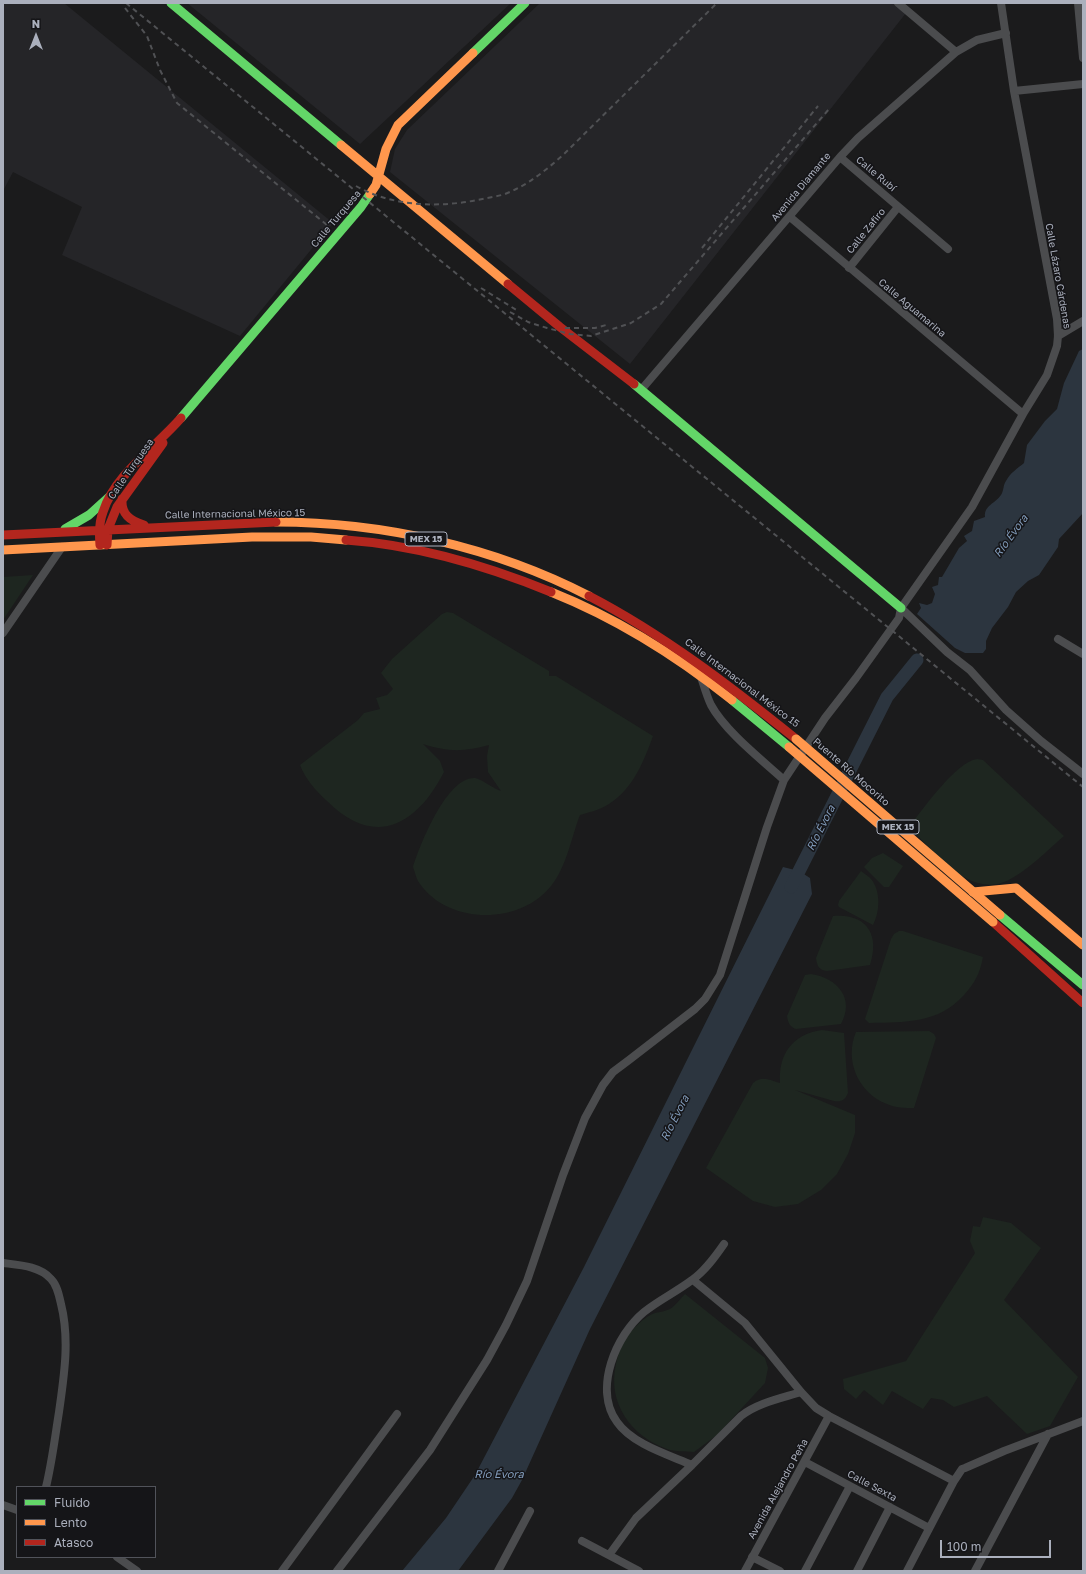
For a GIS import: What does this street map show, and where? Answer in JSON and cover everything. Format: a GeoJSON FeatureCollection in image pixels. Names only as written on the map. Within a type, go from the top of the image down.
{"type":"FeatureCollection","features":[{"type":"Feature","properties":{"kind":"main road"},"geometry":{"type":"LineString","coordinates":[[171,3],[380,175],[560,327],[641,390],[901,608]]}},
{"type":"Feature","properties":{"kind":"main road","name":"Calle Turquesa"},"geometry":{"type":"LineString","coordinates":[[103,545],[101,516],[110,496],[147,452],[170,430],[361,207],[371,194],[380,175],[389,140],[404,118],[525,3]]}},
{"type":"Feature","properties":{"kind":"main road","name":"Calle Turquesa"},"geometry":{"type":"LineString","coordinates":[[103,529],[113,516],[122,499],[165,440],[170,430]]}},
{"type":"Feature","properties":{"kind":"main road"},"geometry":{"type":"LineString","coordinates":[[59,531],[74,525],[87,517],[110,496]]}},
{"type":"Feature","properties":{"kind":"main road"},"geometry":{"type":"LineString","coordinates":[[122,499],[123,512],[126,518],[132,522],[158,527]]}},
{"type":"Feature","properties":{"kind":"main road","name":"Calle Internacional México 15"},"geometry":{"type":"LineString","coordinates":[[3,534],[278,522],[377,529],[474,551],[513,563],[549,577],[591,597],[655,633],[709,670],[796,739]]}},
{"type":"Feature","properties":{"kind":"main road","name":"Calle Internacional México 15"},"geometry":{"type":"LineString","coordinates":[[3,550],[267,536],[312,537],[375,542],[432,553],[500,572],[568,599],[641,637],[700,676],[789,747],[992,922],[1083,1003]]}},
{"type":"Feature","properties":{"kind":"main road","name":"Puente Río Mocorito"},"geometry":{"type":"LineString","coordinates":[[796,739],[1083,985]]}},
{"type":"Feature","properties":{"kind":"main road"},"geometry":{"type":"LineString","coordinates":[[973,892],[1016,888],[1083,944]]}},
{"type":"Feature","properties":{"kind":"street"},"geometry":{"type":"LineString","coordinates":[[898,3],[956,52]]}},
{"type":"Feature","properties":{"kind":"street","name":"Calle Lázaro Cárdenas"},"geometry":{"type":"LineString","coordinates":[[337,1571],[430,1450],[487,1360],[527,1281],[563,1175],[585,1118],[603,1085],[613,1072],[695,1009],[714,987],[720,975],[767,827],[784,780],[824,718],[856,678],[899,618],[901,608],[972,507],[1023,414],[1047,375],[1054,356],[1058,336],[1058,318],[1014,92],[1001,3]]}},
{"type":"Feature","properties":{"kind":"street"},"geometry":{"type":"LineString","coordinates":[[1078,3],[1083,58]]}},
{"type":"Feature","properties":{"kind":"street","name":"Avenida Diamante"},"geometry":{"type":"LineString","coordinates":[[641,390],[840,157],[858,138],[956,52],[977,40],[1006,33]]}},
{"type":"Feature","properties":{"kind":"street"},"geometry":{"type":"LineString","coordinates":[[1014,92],[1083,84]]}},
{"type":"Feature","properties":{"kind":"street","name":"Calle Rubí"},"geometry":{"type":"LineString","coordinates":[[840,157],[948,249]]}},
{"type":"Feature","properties":{"kind":"street","name":"Calle Zafiro"},"geometry":{"type":"LineString","coordinates":[[849,268],[898,207]]}},
{"type":"Feature","properties":{"kind":"street","name":"Calle Aguamarina"},"geometry":{"type":"LineString","coordinates":[[790,216],[849,268],[1023,414]]}},
{"type":"Feature","properties":{"kind":"street"},"geometry":{"type":"LineString","coordinates":[[1058,336],[1083,321]]}},
{"type":"Feature","properties":{"kind":"street"},"geometry":{"type":"LineString","coordinates":[[3,633],[62,547]]}},
{"type":"Feature","properties":{"kind":"street"},"geometry":{"type":"LineString","coordinates":[[901,608],[947,652],[970,670],[1006,710],[1041,741],[1083,774]]}},
{"type":"Feature","properties":{"kind":"street"},"geometry":{"type":"LineString","coordinates":[[1058,639],[1083,654]]}},
{"type":"Feature","properties":{"kind":"street"},"geometry":{"type":"LineString","coordinates":[[700,676],[711,705],[718,716],[751,750],[784,780]]}},
{"type":"Feature","properties":{"kind":"street"},"geometry":{"type":"LineString","coordinates":[[692,1465],[648,1446],[634,1438],[616,1422],[612,1414],[608,1395],[609,1370],[612,1359],[629,1327],[644,1312],[693,1280],[709,1265],[724,1244]]}},
{"type":"Feature","properties":{"kind":"street"},"geometry":{"type":"LineString","coordinates":[[3,1263],[30,1268],[43,1273],[52,1279],[58,1291],[66,1322],[65,1363],[55,1440],[46,1486]]}},
{"type":"Feature","properties":{"kind":"street"},"geometry":{"type":"LineString","coordinates":[[693,1280],[745,1323],[801,1392],[816,1408],[954,1481]]}},
{"type":"Feature","properties":{"kind":"street"},"geometry":{"type":"LineString","coordinates":[[609,1555],[636,1518],[747,1411],[801,1392]]}},
{"type":"Feature","properties":{"kind":"street"},"geometry":{"type":"LineString","coordinates":[[282,1571],[396,1414]]}},
{"type":"Feature","properties":{"kind":"street","name":"Avenida Alejandro Peña"},"geometry":{"type":"LineString","coordinates":[[745,1571],[829,1416]]}},
{"type":"Feature","properties":{"kind":"street"},"geometry":{"type":"LineString","coordinates":[[907,1571],[954,1481],[962,1469],[1004,1451],[1083,1421]]}},
{"type":"Feature","properties":{"kind":"street"},"geometry":{"type":"LineString","coordinates":[[975,1571],[1048,1434]]}},
{"type":"Feature","properties":{"kind":"street","name":"Calle Sexta"},"geometry":{"type":"LineString","coordinates":[[805,1462],[929,1528]]}},
{"type":"Feature","properties":{"kind":"street"},"geometry":{"type":"LineString","coordinates":[[805,1571],[850,1486]]}},
{"type":"Feature","properties":{"kind":"street"},"geometry":{"type":"LineString","coordinates":[[3,1505],[16,1510]]}},
{"type":"Feature","properties":{"kind":"street"},"geometry":{"type":"LineString","coordinates":[[857,1571],[890,1508]]}},
{"type":"Feature","properties":{"kind":"street"},"geometry":{"type":"LineString","coordinates":[[498,1571],[530,1511]]}},
{"type":"Feature","properties":{"kind":"street"},"geometry":{"type":"LineString","coordinates":[[582,1541],[639,1571]]}},
{"type":"Feature","properties":{"kind":"street"},"geometry":{"type":"LineString","coordinates":[[752,1557],[780,1571]]}},
{"type":"Feature","properties":{"kind":"street"},"geometry":{"type":"LineString","coordinates":[[118,1558],[137,1571]]}},
{"type":"Feature","properties":{"kind":"shaded area"},"geometry":{"type":"Polygon","coordinates":[[[3,3],[64,3],[333,223],[240,336],[62,255],[82,207],[13,172],[3,191],[3,3]]]}},
{"type":"Feature","properties":{"kind":"shaded area"},"geometry":{"type":"Polygon","coordinates":[[[187,3],[511,3],[360,144],[187,3]]]}},
{"type":"Feature","properties":{"kind":"shaded area"},"geometry":{"type":"Polygon","coordinates":[[[540,3],[894,3],[906,13],[630,364],[390,172],[395,149],[407,130],[540,3]]]}},
{"type":"Feature","properties":{"kind":"shaded area"},"geometry":{"type":"Polygon","coordinates":[[[33,575],[3,620],[3,577],[33,575]]]}},
{"type":"Feature","properties":{"kind":"shaded area"},"geometry":{"type":"Polygon","coordinates":[[[447,612],[453,613],[549,671],[549,676],[556,676],[653,736],[637,774],[625,791],[606,806],[580,815],[565,861],[551,886],[538,899],[522,908],[504,913],[485,915],[466,913],[448,907],[433,897],[420,884],[413,867],[428,829],[444,800],[454,789],[464,781],[474,778],[501,791],[488,772],[487,756],[489,745],[464,750],[448,750],[423,744],[440,761],[444,772],[421,806],[408,817],[393,824],[378,827],[362,824],[345,816],[315,789],[300,765],[358,720],[364,713],[380,709],[376,698],[387,695],[393,689],[381,673],[392,659],[442,614],[447,612]]]}},
{"type":"Feature","properties":{"kind":"shaded area"},"geometry":{"type":"Polygon","coordinates":[[[977,759],[983,760],[1064,836],[1021,873],[999,884],[984,884],[969,880],[956,872],[931,850],[909,827],[940,787],[959,768],[977,759]]]}},
{"type":"Feature","properties":{"kind":"shaded area"},"geometry":{"type":"Polygon","coordinates":[[[883,853],[903,866],[889,887],[884,887],[864,867],[872,858],[883,853]]]}},
{"type":"Feature","properties":{"kind":"shaded area"},"geometry":{"type":"Polygon","coordinates":[[[861,871],[871,879],[877,889],[878,908],[873,925],[839,907],[838,905],[839,901],[861,871]]]}},
{"type":"Feature","properties":{"kind":"shaded area"},"geometry":{"type":"Polygon","coordinates":[[[833,916],[855,918],[868,928],[872,936],[873,944],[873,954],[870,965],[827,971],[822,970],[819,967],[816,958],[833,916]]]}},
{"type":"Feature","properties":{"kind":"shaded area"},"geometry":{"type":"Polygon","coordinates":[[[899,931],[983,957],[980,968],[968,991],[954,1004],[943,1011],[920,1020],[869,1023],[865,1019],[891,939],[894,934],[899,931]]]}},
{"type":"Feature","properties":{"kind":"shaded area"},"geometry":{"type":"Polygon","coordinates":[[[811,974],[821,976],[829,980],[841,991],[845,998],[846,1006],[845,1015],[841,1024],[796,1029],[792,1027],[788,1021],[787,1016],[805,975],[811,974]]]}},
{"type":"Feature","properties":{"kind":"shaded area"},"geometry":{"type":"Polygon","coordinates":[[[822,1030],[844,1033],[848,1093],[843,1100],[834,1101],[795,1090],[855,1115],[855,1133],[848,1154],[837,1174],[821,1190],[798,1204],[775,1207],[753,1201],[706,1168],[753,1083],[763,1079],[780,1083],[780,1073],[784,1055],[789,1048],[802,1036],[822,1030]]]}},
{"type":"Feature","properties":{"kind":"shaded area"},"geometry":{"type":"Polygon","coordinates":[[[929,1031],[934,1034],[936,1038],[914,1108],[900,1108],[890,1105],[877,1099],[868,1092],[861,1084],[853,1064],[853,1043],[856,1032],[929,1031]]]}},
{"type":"Feature","properties":{"kind":"shaded area"},"geometry":{"type":"Polygon","coordinates":[[[983,1217],[1011,1223],[1041,1248],[1004,1300],[1078,1377],[1050,1426],[1027,1434],[987,1396],[954,1407],[943,1400],[931,1398],[923,1409],[892,1391],[883,1405],[864,1390],[856,1399],[844,1389],[843,1379],[906,1361],[975,1253],[970,1241],[973,1226],[980,1227],[983,1217]]]}},
{"type":"Feature","properties":{"kind":"shaded area"},"geometry":{"type":"Polygon","coordinates":[[[685,1294],[765,1358],[768,1368],[765,1383],[717,1435],[694,1452],[667,1449],[643,1436],[633,1427],[619,1405],[615,1392],[614,1378],[620,1351],[624,1341],[632,1331],[643,1320],[651,1315],[670,1309],[685,1294]]]}},
{"type":"Feature","properties":{"kind":"water","name":"Río Évora"},"geometry":{"type":"Polygon","coordinates":[[[1083,349],[1083,513],[1059,539],[1058,547],[1039,575],[1028,581],[1016,592],[1008,607],[992,628],[986,641],[986,649],[983,653],[965,653],[955,648],[917,614],[921,608],[919,603],[927,605],[932,603],[935,594],[932,587],[938,585],[939,577],[942,577],[959,548],[967,541],[964,536],[972,531],[974,521],[985,517],[986,510],[999,498],[1008,478],[1024,463],[1027,445],[1045,421],[1057,409],[1064,383],[1079,351],[1083,349]]]}},
{"type":"Feature","properties":{"kind":"water","name":"Río Évora"},"geometry":{"type":"Polygon","coordinates":[[[783,867],[799,871],[810,878],[812,894],[590,1329],[522,1480],[512,1498],[458,1571],[402,1571],[446,1518],[475,1475],[584,1267],[783,867]]]}},
{"type":"Feature","properties":{"kind":"waterway","name":"Río Évora"},"geometry":{"type":"LineString","coordinates":[[791,887],[887,697],[917,660]]}},
{"type":"Feature","properties":{"kind":"railway"},"geometry":{"type":"LineString","coordinates":[[126,3],[1083,787]]}},
{"type":"Feature","properties":{"kind":"railway"},"geometry":{"type":"LineString","coordinates":[[356,186],[387,199],[420,204],[471,201],[505,194],[521,186],[550,167],[563,155],[717,3]]}},
{"type":"Feature","properties":{"kind":"railway"},"geometry":{"type":"LineString","coordinates":[[125,8],[147,36],[160,70],[177,103],[327,225]]}},
{"type":"Feature","properties":{"kind":"railway"},"geometry":{"type":"LineString","coordinates":[[702,248],[818,106]]}},
{"type":"Feature","properties":{"kind":"railway"},"geometry":{"type":"LineString","coordinates":[[510,312],[528,322],[547,328],[570,334],[591,336],[631,323],[661,304],[829,109]]}},
{"type":"Feature","properties":{"kind":"railway"},"geometry":{"type":"LineString","coordinates":[[481,288],[518,311]]}},
{"type":"Feature","properties":{"kind":"railway"},"geometry":{"type":"LineString","coordinates":[[565,328],[595,328],[606,325]]}},
{"type":"Feature","properties":{"kind":"traffic: fast"},"geometry":{"type":"LineString","coordinates":[[171,3],[341,145]]}},
{"type":"Feature","properties":{"kind":"traffic: fast"},"geometry":{"type":"LineString","coordinates":[[473,53],[525,3]]}},
{"type":"Feature","properties":{"kind":"traffic: fast"},"geometry":{"type":"LineString","coordinates":[[181,418],[361,207],[370,194]]}},
{"type":"Feature","properties":{"kind":"traffic: fast"},"geometry":{"type":"LineString","coordinates":[[634,384],[901,608]]}},
{"type":"Feature","properties":{"kind":"traffic: fast"},"geometry":{"type":"LineString","coordinates":[[65,529],[89,515],[110,496]]}},
{"type":"Feature","properties":{"kind":"traffic: fast"},"geometry":{"type":"LineString","coordinates":[[732,700],[789,747]]}},
{"type":"Feature","properties":{"kind":"traffic: fast"},"geometry":{"type":"LineString","coordinates":[[1000,915],[1083,985]]}},
{"type":"Feature","properties":{"kind":"traffic: slow"},"geometry":{"type":"LineString","coordinates":[[370,194],[376,185],[386,149],[398,125],[473,53]]}},
{"type":"Feature","properties":{"kind":"traffic: slow"},"geometry":{"type":"LineString","coordinates":[[341,145],[508,284]]}},
{"type":"Feature","properties":{"kind":"traffic: slow"},"geometry":{"type":"LineString","coordinates":[[276,522],[316,523],[357,527],[397,532],[437,541],[476,551],[515,564],[553,579],[589,596]]}},
{"type":"Feature","properties":{"kind":"traffic: slow"},"geometry":{"type":"LineString","coordinates":[[3,550],[252,537],[311,537],[346,540]]}},
{"type":"Feature","properties":{"kind":"traffic: slow"},"geometry":{"type":"LineString","coordinates":[[551,592],[575,602],[645,639],[690,668],[732,700]]}},
{"type":"Feature","properties":{"kind":"traffic: slow"},"geometry":{"type":"LineString","coordinates":[[796,739],[1000,915]]}},
{"type":"Feature","properties":{"kind":"traffic: slow"},"geometry":{"type":"LineString","coordinates":[[789,747],[993,922]]}},
{"type":"Feature","properties":{"kind":"traffic: slow"},"geometry":{"type":"LineString","coordinates":[[973,892],[1016,888],[1083,945]]}},
{"type":"Feature","properties":{"kind":"traffic: jam"},"geometry":{"type":"LineString","coordinates":[[508,284],[560,327],[634,384]]}},
{"type":"Feature","properties":{"kind":"traffic: jam"},"geometry":{"type":"LineString","coordinates":[[100,545],[99,537],[102,516],[109,498],[117,485],[126,473],[181,418]]}},
{"type":"Feature","properties":{"kind":"traffic: jam"},"geometry":{"type":"LineString","coordinates":[[107,545],[108,529],[117,507],[163,443]]}},
{"type":"Feature","properties":{"kind":"traffic: jam"},"geometry":{"type":"LineString","coordinates":[[122,499],[123,509],[127,516],[144,525]]}},
{"type":"Feature","properties":{"kind":"traffic: jam"},"geometry":{"type":"LineString","coordinates":[[3,535],[276,522]]}},
{"type":"Feature","properties":{"kind":"traffic: jam"},"geometry":{"type":"LineString","coordinates":[[346,540],[399,546],[450,558],[501,573],[551,592]]}},
{"type":"Feature","properties":{"kind":"traffic: jam"},"geometry":{"type":"LineString","coordinates":[[589,596],[617,611],[670,644],[696,662],[796,739]]}},
{"type":"Feature","properties":{"kind":"traffic: jam"},"geometry":{"type":"LineString","coordinates":[[993,922],[1083,1003]]}}]}
